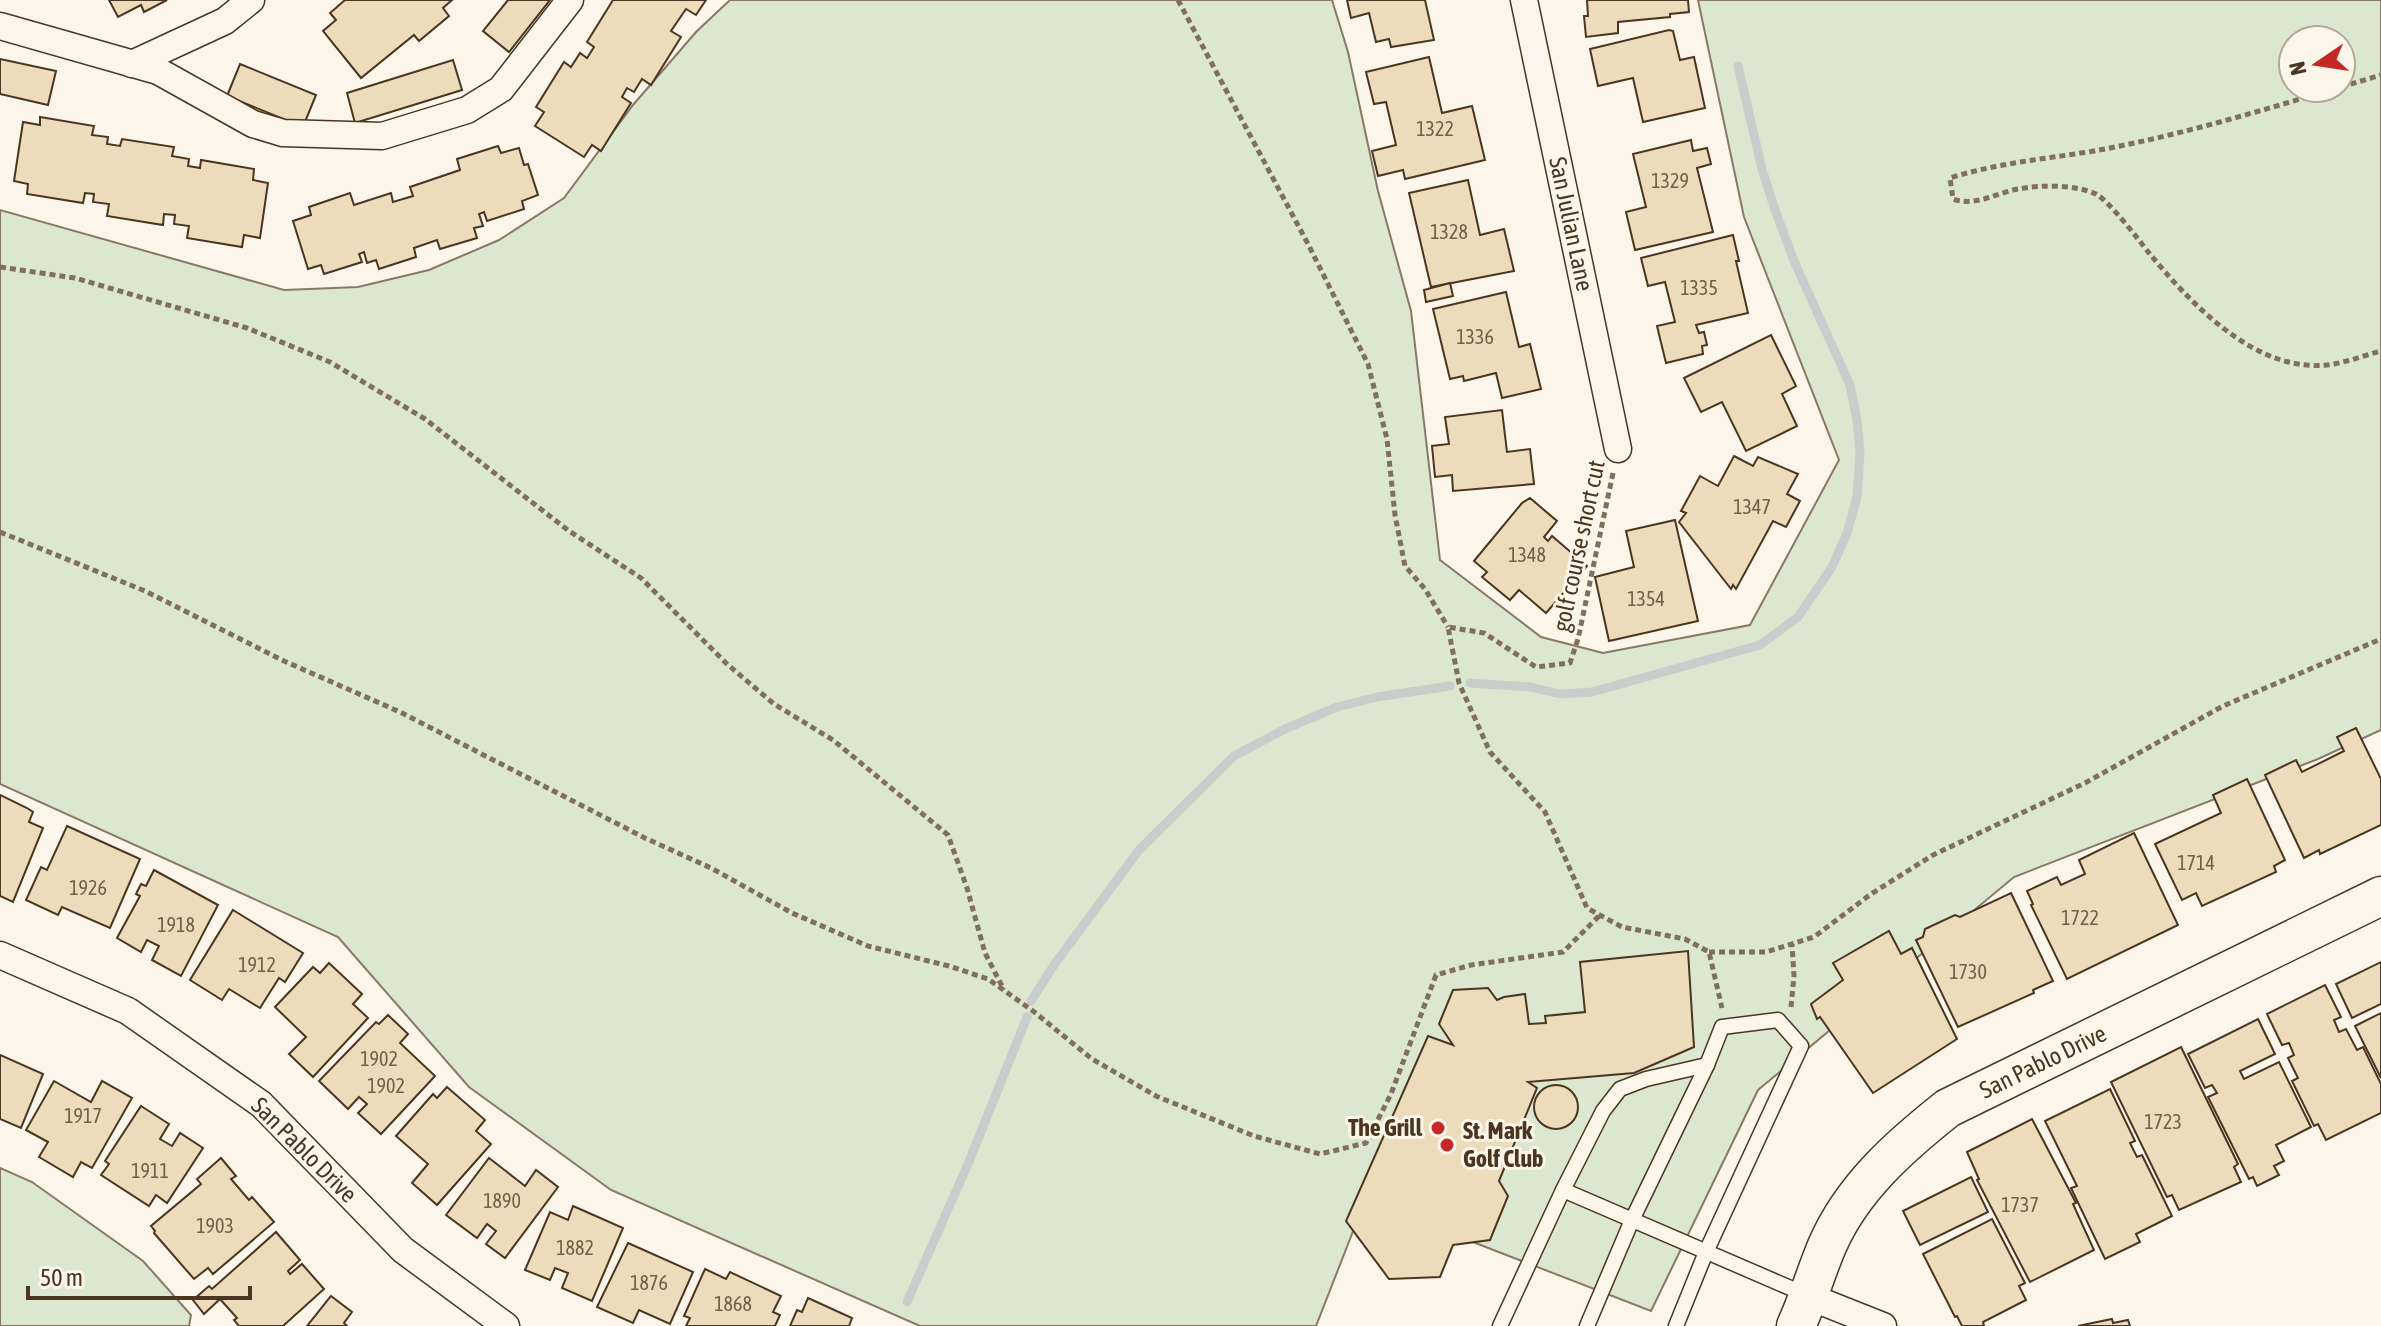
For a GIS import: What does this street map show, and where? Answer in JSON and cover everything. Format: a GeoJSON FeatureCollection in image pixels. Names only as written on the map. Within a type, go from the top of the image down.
{"type":"FeatureCollection","features":[{"type":"Feature","properties":{"kind":"street"},"geometry":{"type":"LineString","coordinates":[[132,64],[225,21],[251,0]]}},
{"type":"Feature","properties":{"kind":"street"},"geometry":{"type":"LineString","coordinates":[[0,26],[158,71],[253,124],[283,133],[382,136],[467,110],[501,89],[570,0]]}},
{"type":"Feature","properties":{"kind":"street","name":"San Julian Lane"},"geometry":{"type":"LineString","coordinates":[[1524,0],[1618,449]]}},
{"type":"Feature","properties":{"kind":"street","name":"San Pablo Drive"},"geometry":{"type":"LineString","coordinates":[[1803,1311],[1828,1243],[1860,1190],[1900,1146],[1948,1108],[2381,896]]}},
{"type":"Feature","properties":{"kind":"street","name":"San Pablo Drive"},"geometry":{"type":"LineString","coordinates":[[0,955],[128,1011],[261,1104],[403,1250],[506,1326]]}},
{"type":"Feature","properties":{"kind":"street"},"geometry":{"type":"LineString","coordinates":[[1803,1311],[1883,1326]]}},
{"type":"Feature","properties":{"kind":"lane"},"geometry":{"type":"LineString","coordinates":[[1587,1326],[1632,1220],[1707,1065],[1722,1027],[1778,1020],[1801,1046],[1706,1252],[1676,1326]]}},
{"type":"Feature","properties":{"kind":"lane"},"geometry":{"type":"LineString","coordinates":[[1500,1326],[1603,1111],[1620,1089],[1646,1079],[1707,1065]]}},
{"type":"Feature","properties":{"kind":"lane"},"geometry":{"type":"LineString","coordinates":[[1563,1190],[1706,1252],[1803,1311]]}},
{"type":"Feature","properties":{"kind":"path"},"geometry":{"type":"LineString","coordinates":[[1178,0],[1368,364],[1387,439],[1395,515],[1405,566],[1425,589],[1448,627],[1459,683],[1490,752],[1545,812],[1587,908],[1622,927],[1685,939],[1709,952],[1766,952],[1814,937],[1871,894],[1933,855],[2085,783],[2223,706],[2381,639]]}},
{"type":"Feature","properties":{"kind":"path"},"geometry":{"type":"LineString","coordinates":[[2357,82],[2381,75]]}},
{"type":"Feature","properties":{"kind":"path"},"geometry":{"type":"LineString","coordinates":[[2280,104],[2184,132],[2093,151],[1980,168],[1950,178],[1953,199],[1966,203],[2017,189],[2054,185],[2097,195],[2136,236],[2176,286],[2209,318],[2248,345],[2292,364],[2332,365],[2381,351]]}},
{"type":"Feature","properties":{"kind":"path"},"geometry":{"type":"LineString","coordinates":[[0,267],[75,278],[247,328],[330,362],[425,419],[569,531],[641,578],[727,664],[762,694],[833,740],[948,835],[985,953],[1004,991]]}},
{"type":"Feature","properties":{"kind":"path","name":"golf course short cut"},"geometry":{"type":"LineString","coordinates":[[1448,627],[1484,633],[1536,667],[1570,663],[1578,639],[1618,449]]}},
{"type":"Feature","properties":{"kind":"path"},"geometry":{"type":"LineString","coordinates":[[0,532],[145,591],[284,661],[400,712],[645,838],[711,868],[792,913],[868,946],[988,979],[1092,1059],[1156,1096],[1254,1136],[1320,1154],[1366,1143],[1391,1094],[1436,975],[1471,965],[1563,952],[1600,915]]}},
{"type":"Feature","properties":{"kind":"path"},"geometry":{"type":"LineString","coordinates":[[1789,1032],[1794,976],[1792,944]]}},
{"type":"Feature","properties":{"kind":"path"},"geometry":{"type":"LineString","coordinates":[[1709,952],[1723,1010],[1722,1027]]}},
{"type":"Feature","properties":{"kind":"green space"},"geometry":{"type":"Polygon","coordinates":[[[730,0],[1332,0],[1348,52],[1378,191],[1411,311],[1440,560],[1541,637],[1603,653],[1750,625],[1839,460],[1744,217],[1698,0],[2381,0],[2381,730],[2318,759],[2014,877],[1758,1090],[1651,1311],[1460,1237],[1368,1193],[1316,1326],[920,1326],[611,1190],[469,1087],[338,937],[0,784],[0,210],[284,290],[358,287],[429,270],[499,240],[564,198],[633,105],[696,32],[730,0]]]}},
{"type":"Feature","properties":{"kind":"green space"},"geometry":{"type":"Polygon","coordinates":[[[0,1168],[32,1182],[143,1261],[191,1315],[189,1326],[0,1326],[0,1168]]]}},
{"type":"Feature","properties":{"kind":"building"},"geometry":{"type":"Polygon","coordinates":[[[109,0],[167,0],[144,12],[141,5],[118,17],[109,0]]]}},
{"type":"Feature","properties":{"kind":"building"},"geometry":{"type":"Polygon","coordinates":[[[345,0],[452,0],[443,8],[449,16],[419,41],[414,35],[361,78],[323,31],[336,20],[330,13],[345,0]]]}},
{"type":"Feature","properties":{"kind":"building"},"geometry":{"type":"Polygon","coordinates":[[[508,0],[550,0],[509,52],[483,31],[508,0]]]}},
{"type":"Feature","properties":{"kind":"building"},"geometry":{"type":"Polygon","coordinates":[[[613,0],[706,0],[696,15],[686,9],[671,31],[681,37],[651,85],[642,79],[634,92],[627,88],[622,97],[631,103],[601,151],[592,145],[584,157],[535,126],[544,112],[536,107],[564,62],[571,67],[580,53],[587,58],[594,47],[587,42],[613,0]]]}},
{"type":"Feature","properties":{"kind":"building"},"geometry":{"type":"Polygon","coordinates":[[[1347,0],[1425,0],[1434,40],[1391,47],[1389,39],[1376,42],[1369,13],[1351,18],[1347,0]]]}},
{"type":"Feature","properties":{"kind":"building"},"geometry":{"type":"Polygon","coordinates":[[[1587,0],[1688,0],[1689,12],[1618,22],[1618,33],[1586,37],[1584,16],[1588,16],[1587,0]]]}},
{"type":"Feature","properties":{"kind":"building"},"geometry":{"type":"Polygon","coordinates":[[[1673,31],[1680,60],[1694,57],[1705,108],[1643,122],[1633,78],[1598,86],[1590,49],[1673,31]]]}},
{"type":"Feature","properties":{"kind":"building"},"geometry":{"type":"Polygon","coordinates":[[[1429,57],[1442,113],[1472,106],[1485,160],[1405,179],[1403,170],[1378,176],[1372,151],[1396,145],[1386,102],[1374,104],[1366,72],[1429,57]]]}},
{"type":"Feature","properties":{"kind":"building"},"geometry":{"type":"Polygon","coordinates":[[[0,59],[56,71],[48,105],[0,94],[0,59]]]}},
{"type":"Feature","properties":{"kind":"building"},"geometry":{"type":"Polygon","coordinates":[[[453,60],[462,90],[355,123],[347,93],[453,60]]]}},
{"type":"Feature","properties":{"kind":"building"},"geometry":{"type":"Polygon","coordinates":[[[240,64],[316,95],[303,127],[227,96],[240,64]]]}},
{"type":"Feature","properties":{"kind":"building"},"geometry":{"type":"Polygon","coordinates":[[[40,117],[94,126],[92,135],[108,137],[107,144],[120,146],[122,139],[174,147],[172,156],[189,159],[188,166],[200,168],[201,160],[254,169],[253,180],[268,183],[260,238],[244,235],[242,247],[187,238],[189,226],[174,224],[175,215],[164,214],[163,225],[107,216],[109,204],[93,202],[94,194],[85,193],[83,203],[27,194],[28,184],[14,181],[23,122],[40,125],[40,117]]]}},
{"type":"Feature","properties":{"kind":"building"},"geometry":{"type":"Polygon","coordinates":[[[1691,140],[1693,151],[1707,148],[1711,164],[1697,168],[1713,232],[1635,250],[1626,212],[1646,207],[1633,154],[1691,140]]]}},
{"type":"Feature","properties":{"kind":"building"},"geometry":{"type":"Polygon","coordinates":[[[498,146],[501,153],[519,148],[524,165],[528,164],[538,195],[522,201],[524,209],[487,221],[484,212],[479,214],[483,226],[474,228],[477,238],[440,249],[437,240],[414,248],[416,257],[379,269],[376,260],[367,263],[364,252],[359,254],[362,262],[324,274],[321,265],[308,269],[293,221],[311,215],[309,207],[350,193],[354,205],[391,193],[393,202],[413,196],[410,187],[460,170],[457,159],[498,146]]]}},
{"type":"Feature","properties":{"kind":"building"},"geometry":{"type":"Polygon","coordinates":[[[1468,180],[1480,235],[1504,229],[1514,271],[1431,287],[1409,193],[1468,180]]]}},
{"type":"Feature","properties":{"kind":"building"},"geometry":{"type":"Polygon","coordinates":[[[1733,235],[1748,313],[1696,325],[1699,333],[1704,332],[1707,345],[1702,346],[1703,354],[1666,363],[1657,326],[1675,322],[1665,282],[1648,286],[1641,258],[1733,235]]]}},
{"type":"Feature","properties":{"kind":"building"},"geometry":{"type":"Polygon","coordinates":[[[1450,283],[1453,296],[1426,302],[1424,290],[1450,283]]]}},
{"type":"Feature","properties":{"kind":"building"},"geometry":{"type":"Polygon","coordinates":[[[1506,292],[1519,347],[1530,344],[1541,389],[1502,398],[1496,373],[1464,381],[1463,376],[1450,379],[1433,309],[1506,292]]]}},
{"type":"Feature","properties":{"kind":"building"},"geometry":{"type":"Polygon","coordinates":[[[1771,335],[1796,386],[1782,394],[1797,426],[1746,451],[1722,402],[1701,412],[1684,378],[1771,335]]]}},
{"type":"Feature","properties":{"kind":"building"},"geometry":{"type":"Polygon","coordinates":[[[1502,410],[1507,452],[1530,449],[1534,484],[1453,491],[1452,475],[1435,477],[1432,446],[1449,444],[1445,417],[1502,410]]]}},
{"type":"Feature","properties":{"kind":"building"},"geometry":{"type":"Polygon","coordinates":[[[1734,456],[1753,466],[1758,457],[1798,474],[1787,494],[1800,501],[1786,527],[1773,521],[1736,589],[1733,585],[1731,589],[1679,522],[1686,513],[1681,511],[1700,476],[1718,486],[1734,456]]]}},
{"type":"Feature","properties":{"kind":"building"},"geometry":{"type":"Polygon","coordinates":[[[1530,498],[1557,521],[1544,537],[1548,541],[1552,536],[1587,566],[1546,613],[1519,590],[1510,600],[1482,577],[1487,572],[1474,561],[1522,503],[1530,498]]]}},
{"type":"Feature","properties":{"kind":"building"},"geometry":{"type":"Polygon","coordinates":[[[1675,520],[1698,621],[1609,641],[1595,577],[1634,567],[1626,531],[1675,520]]]}},
{"type":"Feature","properties":{"kind":"building"},"geometry":{"type":"Polygon","coordinates":[[[2356,728],[2381,779],[2381,825],[2320,854],[2319,850],[2304,858],[2265,775],[2296,760],[2302,772],[2344,751],[2337,737],[2356,728]]]}},
{"type":"Feature","properties":{"kind":"building"},"geometry":{"type":"Polygon","coordinates":[[[2247,779],[2285,860],[2274,866],[2276,872],[2202,906],[2196,893],[2182,900],[2155,844],[2221,813],[2213,795],[2247,779]]]}},
{"type":"Feature","properties":{"kind":"building"},"geometry":{"type":"Polygon","coordinates":[[[0,795],[33,812],[29,822],[43,828],[13,902],[0,896],[0,795]]]}},
{"type":"Feature","properties":{"kind":"building"},"geometry":{"type":"Polygon","coordinates":[[[67,826],[140,859],[110,928],[62,907],[58,915],[26,900],[41,867],[47,870],[67,826]]]}},
{"type":"Feature","properties":{"kind":"building"},"geometry":{"type":"Polygon","coordinates":[[[2134,833],[2178,925],[2067,979],[2027,891],[2057,877],[2061,885],[2085,874],[2079,860],[2134,833]]]}},
{"type":"Feature","properties":{"kind":"building"},"geometry":{"type":"Polygon","coordinates":[[[154,870],[218,905],[181,976],[152,960],[159,946],[147,940],[141,952],[117,938],[140,896],[136,894],[141,884],[146,886],[154,870]]]}},
{"type":"Feature","properties":{"kind":"building"},"geometry":{"type":"Polygon","coordinates":[[[2011,893],[2053,981],[2033,990],[2034,993],[1958,1027],[1916,940],[1923,937],[1925,929],[1955,915],[1960,917],[2011,893]]]}},
{"type":"Feature","properties":{"kind":"building"},"geometry":{"type":"Polygon","coordinates":[[[233,910],[303,953],[285,982],[279,978],[260,1008],[229,989],[222,1000],[190,980],[233,910]]]}},
{"type":"Feature","properties":{"kind":"building"},"geometry":{"type":"Polygon","coordinates":[[[1889,931],[1901,954],[1912,948],[1957,1039],[1873,1093],[1820,1017],[1817,1019],[1811,1004],[1843,980],[1833,963],[1889,931]]]}},
{"type":"Feature","properties":{"kind":"building","name":"St. Mark Golf Club"},"geometry":{"type":"Polygon","coordinates":[[[1688,951],[1694,1047],[1634,1073],[1528,1082],[1537,1088],[1499,1181],[1508,1196],[1490,1240],[1453,1245],[1440,1277],[1389,1279],[1346,1221],[1428,1036],[1453,1045],[1439,1024],[1453,990],[1488,988],[1497,1000],[1525,994],[1529,1024],[1546,1023],[1545,1016],[1585,1012],[1580,962],[1688,951]]]}},
{"type":"Feature","properties":{"kind":"building"},"geometry":{"type":"Polygon","coordinates":[[[2381,962],[2381,1004],[2352,1018],[2336,984],[2381,962]]]}},
{"type":"Feature","properties":{"kind":"building"},"geometry":{"type":"Polygon","coordinates":[[[329,963],[362,994],[353,1004],[368,1018],[313,1077],[289,1054],[306,1037],[275,1007],[313,967],[320,973],[329,963]]]}},
{"type":"Feature","properties":{"kind":"building"},"geometry":{"type":"Polygon","coordinates":[[[2325,985],[2341,1017],[2334,1020],[2339,1032],[2346,1029],[2357,1050],[2363,1047],[2381,1084],[2381,1113],[2326,1140],[2318,1124],[2314,1126],[2292,1081],[2298,1078],[2288,1058],[2294,1055],[2289,1043],[2282,1045],[2267,1014],[2325,985]]]}},
{"type":"Feature","properties":{"kind":"building"},"geometry":{"type":"Polygon","coordinates":[[[2381,1013],[2381,1078],[2355,1026],[2381,1013]]]}},
{"type":"Feature","properties":{"kind":"building"},"geometry":{"type":"Polygon","coordinates":[[[388,1015],[408,1034],[400,1043],[435,1076],[381,1134],[358,1113],[367,1104],[359,1097],[348,1109],[319,1081],[376,1022],[379,1024],[388,1015]]]}},
{"type":"Feature","properties":{"kind":"building"},"geometry":{"type":"Polygon","coordinates":[[[2258,1019],[2275,1054],[2240,1071],[2244,1079],[2279,1062],[2311,1127],[2276,1145],[2284,1161],[2274,1166],[2279,1175],[2257,1186],[2253,1177],[2249,1179],[2208,1097],[2217,1093],[2212,1085],[2205,1088],[2188,1054],[2258,1019]]]}},
{"type":"Feature","properties":{"kind":"building"},"geometry":{"type":"Polygon","coordinates":[[[2181,1047],[2238,1164],[2234,1167],[2241,1182],[2179,1210],[2172,1195],[2167,1197],[2111,1082],[2181,1047]]]}},
{"type":"Feature","properties":{"kind":"building"},"geometry":{"type":"Polygon","coordinates":[[[0,1055],[43,1074],[21,1128],[0,1119],[0,1055]]]}},
{"type":"Feature","properties":{"kind":"building"},"geometry":{"type":"Polygon","coordinates":[[[54,1081],[91,1102],[102,1081],[132,1098],[92,1168],[81,1162],[73,1177],[39,1157],[48,1142],[26,1130],[54,1081]]]}},
{"type":"Feature","properties":{"kind":"building"},"geometry":{"type":"Polygon","coordinates":[[[1556,1085],[1572,1091],[1578,1107],[1572,1123],[1556,1129],[1540,1123],[1534,1107],[1540,1091],[1556,1085]]]}},
{"type":"Feature","properties":{"kind":"building"},"geometry":{"type":"Polygon","coordinates":[[[447,1087],[485,1120],[476,1131],[491,1144],[437,1205],[412,1183],[428,1164],[396,1136],[433,1094],[437,1098],[447,1087]]]}},
{"type":"Feature","properties":{"kind":"building"},"geometry":{"type":"Polygon","coordinates":[[[2110,1089],[2135,1141],[2130,1143],[2137,1157],[2142,1155],[2172,1216],[2136,1234],[2140,1242],[2105,1259],[2071,1188],[2077,1186],[2045,1121],[2110,1089]]]}},
{"type":"Feature","properties":{"kind":"building"},"geometry":{"type":"Polygon","coordinates":[[[141,1106],[169,1124],[160,1139],[172,1146],[180,1133],[203,1148],[167,1203],[156,1195],[149,1206],[101,1175],[109,1164],[105,1161],[141,1106]]]}},
{"type":"Feature","properties":{"kind":"building"},"geometry":{"type":"Polygon","coordinates":[[[2032,1119],[2076,1203],[2073,1204],[2094,1250],[2030,1282],[1977,1180],[1967,1152],[2032,1119]]]}},
{"type":"Feature","properties":{"kind":"building"},"geometry":{"type":"Polygon","coordinates":[[[221,1158],[236,1176],[231,1179],[274,1222],[213,1274],[208,1268],[194,1279],[151,1226],[201,1184],[197,1179],[221,1158]]]}},
{"type":"Feature","properties":{"kind":"building"},"geometry":{"type":"Polygon","coordinates":[[[489,1158],[525,1186],[536,1170],[558,1187],[505,1258],[486,1244],[496,1231],[487,1224],[477,1238],[446,1215],[489,1158]]]}},
{"type":"Feature","properties":{"kind":"building"},"geometry":{"type":"Polygon","coordinates":[[[1971,1177],[1988,1212],[1920,1245],[1903,1211],[1971,1177]]]}},
{"type":"Feature","properties":{"kind":"building"},"geometry":{"type":"Polygon","coordinates":[[[573,1206],[623,1228],[592,1301],[562,1288],[568,1273],[555,1268],[550,1280],[525,1270],[550,1212],[568,1220],[573,1206]]]}},
{"type":"Feature","properties":{"kind":"building"},"geometry":{"type":"Polygon","coordinates":[[[1992,1219],[2025,1283],[2019,1286],[2026,1300],[1983,1322],[1984,1326],[1962,1326],[1923,1254],[1992,1219]]]}},
{"type":"Feature","properties":{"kind":"building"},"geometry":{"type":"Polygon","coordinates":[[[276,1232],[300,1260],[288,1271],[290,1274],[302,1264],[324,1289],[283,1326],[239,1326],[234,1320],[237,1318],[220,1299],[204,1314],[193,1300],[209,1286],[212,1289],[276,1232]]]}},
{"type":"Feature","properties":{"kind":"building"},"geometry":{"type":"Polygon","coordinates":[[[628,1243],[693,1272],[670,1324],[639,1310],[633,1323],[597,1307],[628,1243]]]}},
{"type":"Feature","properties":{"kind":"building"},"geometry":{"type":"Polygon","coordinates":[[[705,1269],[726,1279],[730,1272],[781,1296],[773,1312],[780,1315],[775,1326],[686,1326],[690,1318],[684,1316],[705,1269]]]}},
{"type":"Feature","properties":{"kind":"building"},"geometry":{"type":"Polygon","coordinates":[[[331,1296],[352,1312],[344,1323],[347,1326],[307,1326],[331,1296]]]}},
{"type":"Feature","properties":{"kind":"building"},"geometry":{"type":"Polygon","coordinates":[[[808,1298],[852,1318],[849,1326],[790,1326],[797,1310],[802,1312],[808,1298]]]}},
{"type":"Feature","properties":{"kind":"building"},"geometry":{"type":"Polygon","coordinates":[[[2112,1319],[2113,1323],[2128,1320],[2130,1326],[2078,1326],[2112,1319]]]}},
{"type":"Feature","properties":{"kind":"waterway"},"geometry":{"type":"LineString","coordinates":[[1470,683],[1531,687],[1560,694],[1592,692],[1760,645],[1798,617],[1832,567],[1847,533],[1857,497],[1860,454],[1850,385],[1794,261],[1774,207],[1738,66]]}},
{"type":"Feature","properties":{"kind":"waterway"},"geometry":{"type":"LineString","coordinates":[[1031,1001],[1139,850],[1234,756],[1285,729],[1337,707],[1377,697],[1450,686]]}},
{"type":"Feature","properties":{"kind":"waterway"},"geometry":{"type":"LineString","coordinates":[[907,1302],[968,1164],[1027,1017]]}},
{"type":"Feature","properties":{"kind":"place","name":"The Grill"},"geometry":{"type":"Point","coordinates":[1438,1128]}},
{"type":"Feature","properties":{"kind":"place","name":"St. Mark Golf Club"},"geometry":{"type":"Point","coordinates":[1447,1145]}}]}
